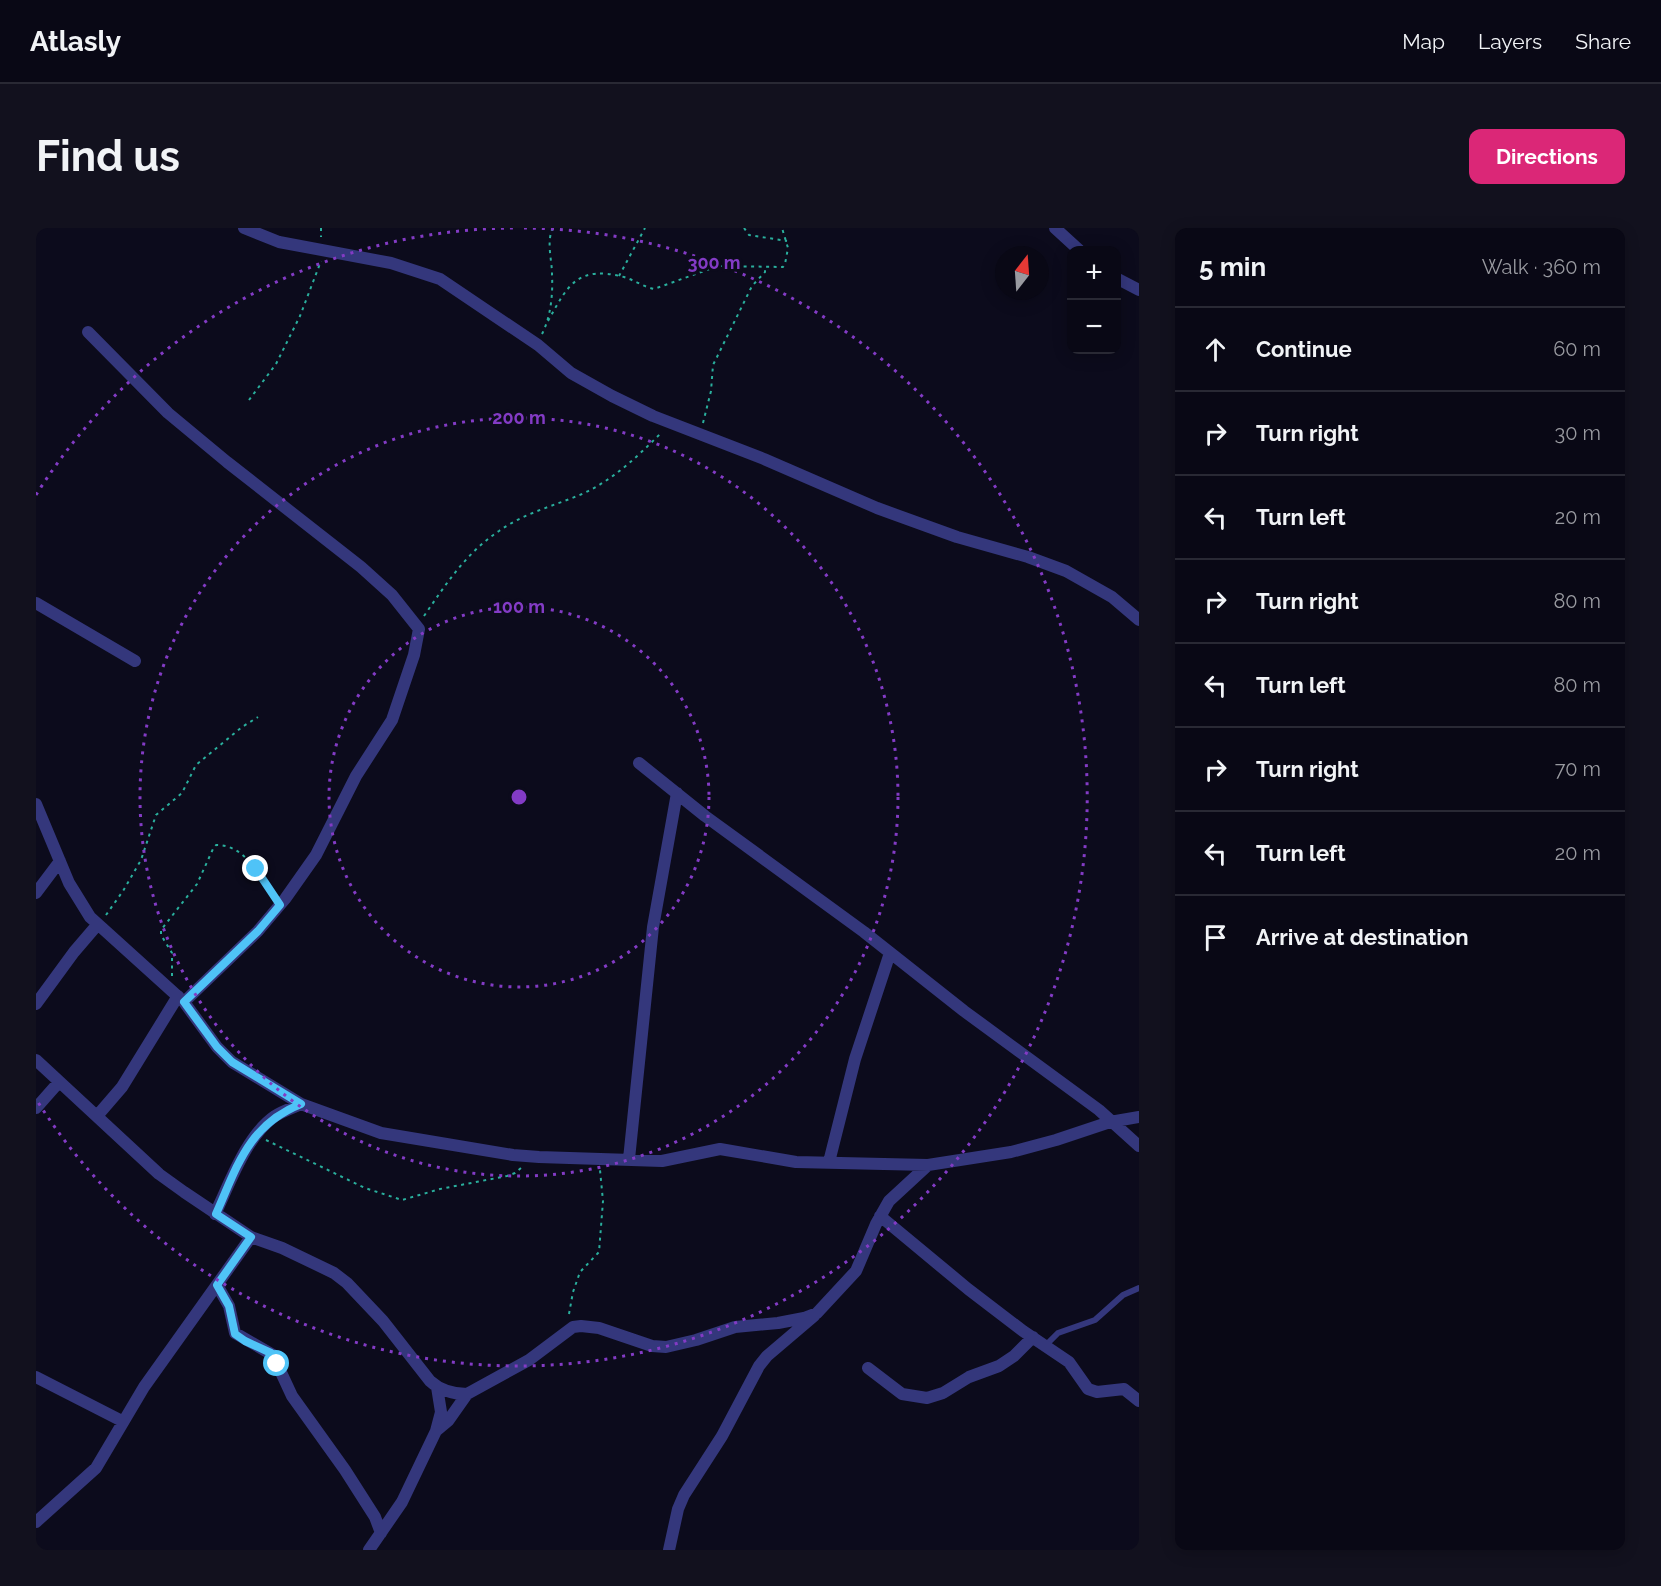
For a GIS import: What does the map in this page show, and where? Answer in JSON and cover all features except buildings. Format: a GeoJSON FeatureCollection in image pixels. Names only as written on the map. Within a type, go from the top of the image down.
{"type":"FeatureCollection","features":[{"type":"Feature","properties":{"kind":"street"},"geometry":{"type":"LineString","coordinates":[[244,228],[279,242],[390,263],[440,279],[538,345],[560,365],[589,385],[672,423],[877,508],[957,537],[1028,557],[1066,571],[1112,597],[1139,620]]}},
{"type":"Feature","properties":{"kind":"street"},"geometry":{"type":"LineString","coordinates":[[1055,228],[1075,246]]}},
{"type":"Feature","properties":{"kind":"street"},"geometry":{"type":"LineString","coordinates":[[1121,281],[1139,290]]}},
{"type":"Feature","properties":{"kind":"street"},"geometry":{"type":"LineString","coordinates":[[88,332],[168,413],[361,567],[392,595],[419,631],[392,720],[356,776],[316,855],[258,931],[178,996],[122,1087],[98,1116]]}},
{"type":"Feature","properties":{"kind":"street"},"geometry":{"type":"LineString","coordinates":[[36,603],[135,661]]}},
{"type":"Feature","properties":{"kind":"street"},"geometry":{"type":"LineString","coordinates":[[639,763],[739,842],[890,952],[964,1011],[1099,1110],[1139,1146]]}},
{"type":"Feature","properties":{"kind":"street"},"geometry":{"type":"LineString","coordinates":[[629,1159],[653,927],[677,793]]}},
{"type":"Feature","properties":{"kind":"street"},"geometry":{"type":"LineString","coordinates":[[36,804],[74,892],[90,916],[178,996],[217,1047],[232,1062],[301,1104],[388,1134],[530,1156],[662,1161],[720,1149],[796,1162],[928,1165],[1011,1152],[1110,1122],[1139,1117]]}},
{"type":"Feature","properties":{"kind":"street"},"geometry":{"type":"LineString","coordinates":[[36,893],[60,861]]}},
{"type":"Feature","properties":{"kind":"street"},"geometry":{"type":"LineString","coordinates":[[36,1004],[74,952],[98,924]]}},
{"type":"Feature","properties":{"kind":"street"},"geometry":{"type":"LineString","coordinates":[[829,1162],[855,1059],[890,952]]}},
{"type":"Feature","properties":{"kind":"street"},"geometry":{"type":"LineString","coordinates":[[36,1060],[159,1174],[251,1237],[311,1262],[347,1283],[383,1321],[437,1387],[453,1393],[467,1394]]}},
{"type":"Feature","properties":{"kind":"street"},"geometry":{"type":"LineString","coordinates":[[36,1108],[59,1082]]}},
{"type":"Feature","properties":{"kind":"street"},"geometry":{"type":"LineString","coordinates":[[216,1214],[255,1135],[275,1116],[301,1104]]}},
{"type":"Feature","properties":{"kind":"street"},"geometry":{"type":"LineString","coordinates":[[669,1550],[678,1509],[684,1495],[722,1436],[759,1366],[767,1356],[800,1330],[856,1271],[889,1201],[928,1165]]}},
{"type":"Feature","properties":{"kind":"street"},"geometry":{"type":"LineString","coordinates":[[880,1216],[968,1289],[1069,1362],[1088,1389],[1097,1392],[1124,1389],[1139,1401]]}},
{"type":"Feature","properties":{"kind":"street"},"geometry":{"type":"LineString","coordinates":[[36,1522],[96,1468],[144,1387],[251,1237]]}},
{"type":"Feature","properties":{"kind":"street"},"geometry":{"type":"LineString","coordinates":[[217,1285],[229,1306],[235,1334],[273,1355],[292,1396],[345,1470],[375,1517],[381,1533]]}},
{"type":"Feature","properties":{"kind":"street"},"geometry":{"type":"LineString","coordinates":[[436,1431],[448,1421],[467,1394],[529,1360],[567,1331],[581,1326],[599,1328],[652,1346],[666,1347],[735,1327],[778,1323],[817,1313]]}},
{"type":"Feature","properties":{"kind":"street"},"geometry":{"type":"LineString","coordinates":[[868,1368],[902,1394],[927,1398],[943,1393],[969,1377],[999,1366],[1014,1356],[1033,1337]]}},
{"type":"Feature","properties":{"kind":"street"},"geometry":{"type":"LineString","coordinates":[[36,1377],[122,1421]]}},
{"type":"Feature","properties":{"kind":"street"},"geometry":{"type":"LineString","coordinates":[[369,1550],[402,1502],[436,1431],[441,1412],[437,1387]]}},
{"type":"Feature","properties":{"kind":"lane"},"geometry":{"type":"LineString","coordinates":[[1046,1345],[1058,1333],[1095,1320],[1123,1295],[1139,1288]]}},
{"type":"Feature","properties":{"kind":"path"},"geometry":{"type":"LineString","coordinates":[[548,321],[552,279],[550,237],[553,228]]}},
{"type":"Feature","properties":{"kind":"path"},"geometry":{"type":"LineString","coordinates":[[619,276],[645,228]]}},
{"type":"Feature","properties":{"kind":"path"},"geometry":{"type":"LineString","coordinates":[[744,228],[749,236],[787,241]]}},
{"type":"Feature","properties":{"kind":"path"},"geometry":{"type":"LineString","coordinates":[[538,345],[561,298],[578,278],[588,274],[619,276],[654,289],[718,266],[777,268],[785,266],[788,255],[787,241],[782,228]]}},
{"type":"Feature","properties":{"kind":"path"},"geometry":{"type":"LineString","coordinates":[[249,400],[276,364],[286,344],[311,291],[322,260],[323,250]]}},
{"type":"Feature","properties":{"kind":"path"},"geometry":{"type":"LineString","coordinates":[[700,434],[711,391],[712,365],[752,286],[765,272],[765,267]]}},
{"type":"Feature","properties":{"kind":"path"},"geometry":{"type":"LineString","coordinates":[[417,626],[456,570],[480,545],[522,517],[582,494],[626,467],[672,423]]}},
{"type":"Feature","properties":{"kind":"path"},"geometry":{"type":"LineString","coordinates":[[98,924],[123,891],[141,860],[156,815],[182,793],[196,765],[242,727],[258,717]]}},
{"type":"Feature","properties":{"kind":"path"},"geometry":{"type":"LineString","coordinates":[[178,996],[172,953],[160,932],[197,885],[216,845],[234,850],[246,857],[280,905]]}},
{"type":"Feature","properties":{"kind":"path"},"geometry":{"type":"LineString","coordinates":[[255,1135],[365,1188],[402,1200],[440,1189],[507,1176],[515,1173],[530,1156]]}},
{"type":"Feature","properties":{"kind":"path"},"geometry":{"type":"LineString","coordinates":[[567,1331],[573,1292],[580,1272],[599,1252],[603,1201],[598,1159]]}},
{"type":"Feature","properties":{"kind":"route"},"geometry":{"type":"LineString","coordinates":[[256,869],[280,905],[258,931],[184,1002],[217,1047],[232,1062],[301,1104],[275,1116],[255,1135],[216,1214],[251,1237],[217,1285],[229,1306],[233,1331],[245,1341],[271,1353],[277,1364]]}}]}
